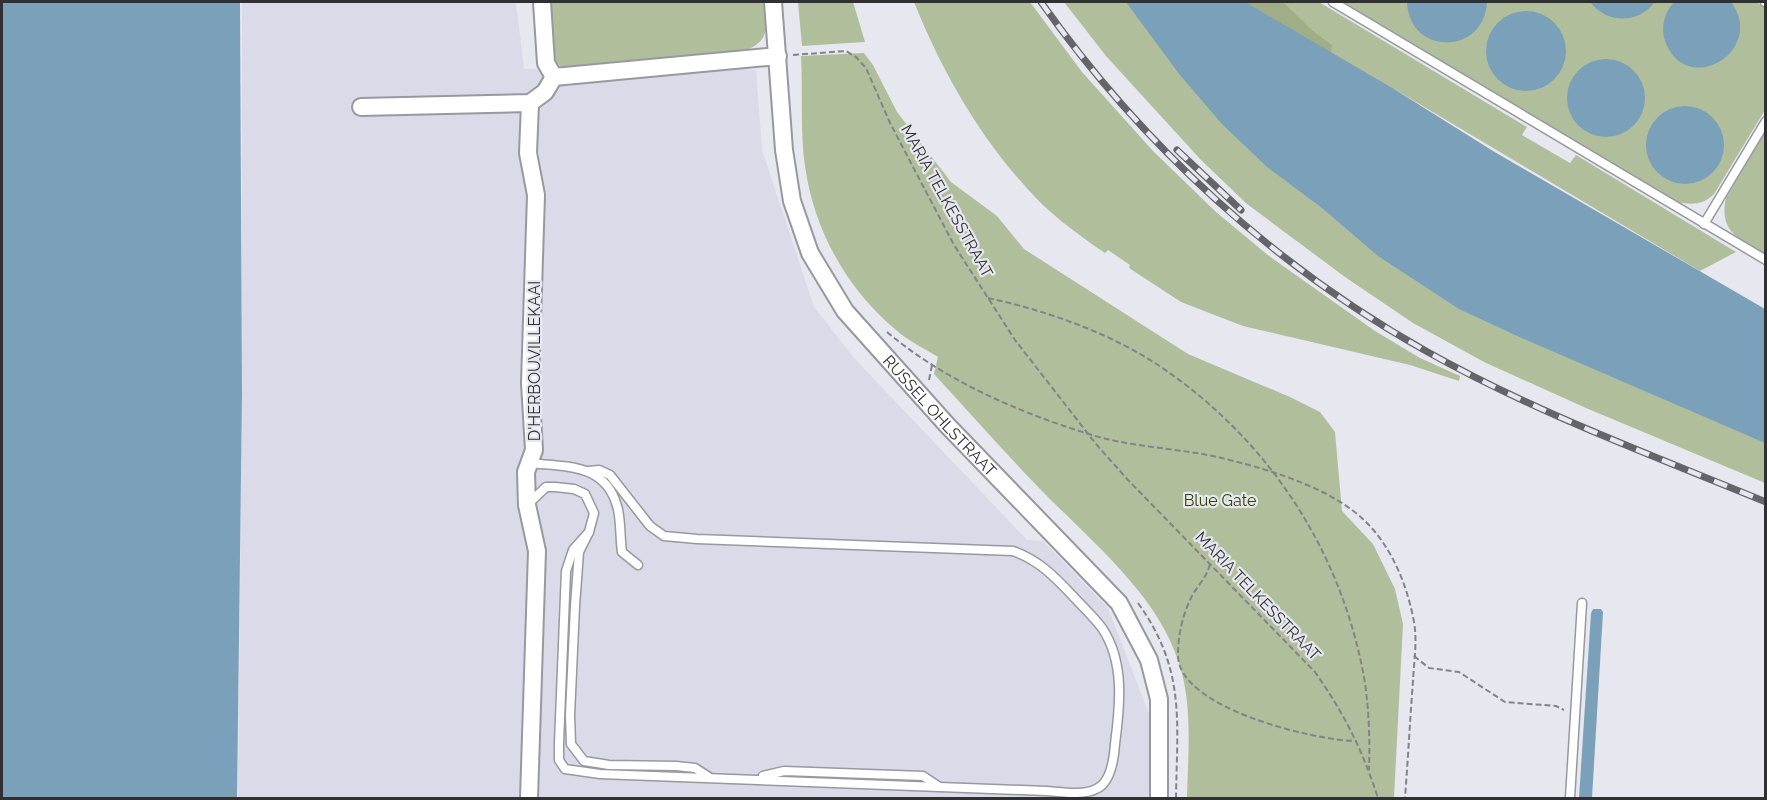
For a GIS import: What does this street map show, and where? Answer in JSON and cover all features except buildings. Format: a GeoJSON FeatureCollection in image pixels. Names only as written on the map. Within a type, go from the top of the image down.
{"type":"FeatureCollection","features":[{"type":"Feature","properties":{"kind":"street"},"geometry":{"type":"LineString","coordinates":[[542,2],[546,63],[554,77]]}},
{"type":"Feature","properties":{"kind":"street","name":"RUSSEL OHLSTRAAT"},"geometry":{"type":"LineString","coordinates":[[773,2],[785,56],[784,150],[792,201],[810,253],[845,311],[947,425],[1119,603],[1149,660],[1159,699],[1159,798]]}},
{"type":"Feature","properties":{"kind":"street"},"geometry":{"type":"LineString","coordinates":[[554,77],[785,56]]}},
{"type":"Feature","properties":{"kind":"street"},"geometry":{"type":"LineString","coordinates":[[361,108],[530,102],[545,92],[554,77]]}},
{"type":"Feature","properties":{"kind":"street","name":"D'HERBOUVILLEKAAI"},"geometry":{"type":"LineString","coordinates":[[529,798],[537,551],[527,505],[525,472],[532,456],[530,383],[536,195],[528,153],[530,102]]}},
{"type":"Feature","properties":{"kind":"lane"},"geometry":{"type":"LineString","coordinates":[[1333,2],[1766,260]]}},
{"type":"Feature","properties":{"kind":"lane"},"geometry":{"type":"LineString","coordinates":[[1704,224],[1766,121]]}},
{"type":"Feature","properties":{"kind":"lane"},"geometry":{"type":"LineString","coordinates":[[532,456],[588,471],[601,477],[613,493],[618,508],[622,552],[638,565]]}},
{"type":"Feature","properties":{"kind":"lane"},"geometry":{"type":"LineString","coordinates":[[588,471],[599,470],[610,475],[650,526],[664,536],[1013,551],[1029,557],[1045,567],[1102,628],[1114,651],[1119,673],[1117,733],[1113,761],[1105,781],[1097,789],[1079,792],[581,772],[565,769],[559,760],[566,571],[573,550],[589,532]]}},
{"type":"Feature","properties":{"kind":"lane"},"geometry":{"type":"LineString","coordinates":[[527,505],[546,487],[574,489],[585,494],[594,513],[589,532],[579,552],[574,606],[570,715],[572,744],[584,761],[609,765],[695,768],[709,777]]}},
{"type":"Feature","properties":{"kind":"lane"},"geometry":{"type":"LineString","coordinates":[[1570,798],[1582,603]]}},
{"type":"Feature","properties":{"kind":"path","name":"MARIA TELKESSTRAAT"},"geometry":{"type":"LineString","coordinates":[[785,56],[846,51],[856,57],[866,68],[890,123],[954,246],[1015,340],[1087,433],[1128,480],[1315,672],[1338,705],[1357,741],[1378,798]]}},
{"type":"Feature","properties":{"kind":"path"},"geometry":{"type":"LineString","coordinates":[[988,298],[1045,313],[1084,328],[1128,348],[1161,367],[1214,407],[1283,483],[1310,527],[1335,576],[1352,627],[1365,684],[1370,735],[1370,772]]}},
{"type":"Feature","properties":{"kind":"path","name":"MARIA TELKESSTRAAT"},"geometry":{"type":"LineString","coordinates":[[879,326],[932,365],[1000,400],[1087,433],[1121,442],[1213,456],[1275,474],[1308,486],[1356,513],[1372,529],[1396,564],[1405,583],[1414,621],[1405,798]]}},
{"type":"Feature","properties":{"kind":"path"},"geometry":{"type":"LineString","coordinates":[[1210,564],[1208,573],[1191,598],[1179,640],[1177,657],[1180,668],[1189,681],[1207,696],[1264,723],[1324,738],[1357,741]]}},
{"type":"Feature","properties":{"kind":"path"},"geometry":{"type":"LineString","coordinates":[[1414,656],[1429,668],[1459,672],[1505,702],[1556,706],[1575,717]]}},
{"type":"Feature","properties":{"kind":"shaded area"},"geometry":{"type":"Polygon","coordinates":[[[242,2],[516,2],[524,69],[737,67],[737,69],[756,70],[762,150],[814,307],[854,358],[1027,540],[1043,541],[1108,608],[1153,724],[1152,798],[238,798],[242,394],[242,2]]]}},
{"type":"Feature","properties":{"kind":"green space"},"geometry":{"type":"Polygon","coordinates":[[[549,2],[764,2],[766,31],[755,46],[747,50],[573,68],[560,66],[553,58],[549,2]]]}},
{"type":"Feature","properties":{"kind":"green space"},"geometry":{"type":"Polygon","coordinates":[[[798,2],[853,2],[865,42],[802,46],[798,2]]]}},
{"type":"Feature","properties":{"kind":"green space"},"geometry":{"type":"Polygon","coordinates":[[[914,2],[1030,2],[1082,72],[1153,151],[1216,212],[1269,256],[1375,331],[1420,358],[1460,376],[1459,381],[1410,365],[1243,326],[1181,302],[1129,268],[1130,265],[1108,250],[1105,253],[1096,247],[1044,206],[999,154],[951,81],[914,2]]]}},
{"type":"Feature","properties":{"kind":"green space"},"geometry":{"type":"Polygon","coordinates":[[[1064,2],[1133,2],[1765,431],[1765,483],[1586,408],[1486,363],[1413,323],[1345,277],[1247,204],[1201,160],[1106,56],[1064,2]]]}},
{"type":"Feature","properties":{"kind":"green space"},"geometry":{"type":"Polygon","coordinates":[[[1216,2],[1283,2],[1313,31],[1332,45],[1331,53],[1216,2]]]}},
{"type":"Feature","properties":{"kind":"green space"},"geometry":{"type":"Polygon","coordinates":[[[1245,2],[1319,2],[1527,127],[1522,135],[1570,163],[1576,155],[1736,252],[1700,271],[1394,89],[1385,92],[1245,2]]]}},
{"type":"Feature","properties":{"kind":"green space"},"geometry":{"type":"Polygon","coordinates":[[[1343,2],[1756,2],[1765,7],[1765,110],[1714,194],[1697,203],[1677,202],[1343,2]]]}},
{"type":"Feature","properties":{"kind":"green space","name":"Blue Gate"},"geometry":{"type":"Polygon","coordinates":[[[864,53],[873,65],[897,112],[951,182],[997,216],[1024,249],[1188,354],[1320,412],[1335,432],[1342,511],[1373,544],[1395,589],[1403,624],[1394,798],[1187,798],[1189,730],[1186,696],[1179,663],[1169,638],[1155,614],[1121,570],[1028,477],[934,374],[938,357],[901,334],[862,296],[835,256],[825,235],[809,190],[805,166],[801,56],[864,53]]]}},
{"type":"Feature","properties":{"kind":"green space"},"geometry":{"type":"Polygon","coordinates":[[[1765,132],[1765,255],[1734,234],[1728,227],[1724,210],[1726,198],[1765,132]]]}},
{"type":"Feature","properties":{"kind":"water"},"geometry":{"type":"Polygon","coordinates":[[[2,2],[240,2],[242,394],[237,798],[2,798],[2,2]]]}},
{"type":"Feature","properties":{"kind":"water"},"geometry":{"type":"Polygon","coordinates":[[[1126,2],[1245,2],[1394,89],[1493,151],[1765,309],[1765,443],[1459,309],[1378,256],[1322,208],[1267,167],[1222,124],[1179,74],[1126,2]]]}},
{"type":"Feature","properties":{"kind":"water"},"geometry":{"type":"Polygon","coordinates":[[[1407,2],[1487,2],[1483,20],[1474,32],[1461,40],[1447,42],[1432,40],[1420,32],[1411,20],[1407,2]]]}},
{"type":"Feature","properties":{"kind":"water"},"geometry":{"type":"Polygon","coordinates":[[[1590,2],[1655,2],[1640,14],[1622,18],[1605,14],[1590,2]]]}},
{"type":"Feature","properties":{"kind":"water"},"geometry":{"type":"Polygon","coordinates":[[[1674,2],[1731,2],[1739,20],[1739,37],[1731,51],[1719,62],[1705,67],[1689,66],[1675,58],[1665,41],[1663,30],[1666,15],[1674,2]]]}},
{"type":"Feature","properties":{"kind":"water"},"geometry":{"type":"Polygon","coordinates":[[[1526,11],[1541,14],[1554,23],[1563,36],[1566,51],[1563,66],[1554,79],[1541,88],[1526,91],[1511,88],[1498,79],[1489,66],[1486,51],[1489,36],[1498,23],[1511,14],[1526,11]]]}},
{"type":"Feature","properties":{"kind":"water"},"geometry":{"type":"Polygon","coordinates":[[[1598,59],[1614,59],[1628,65],[1639,76],[1645,90],[1645,106],[1639,120],[1628,131],[1614,137],[1598,137],[1584,131],[1573,120],[1567,106],[1567,90],[1573,76],[1584,65],[1598,59]]]}},
{"type":"Feature","properties":{"kind":"water"},"geometry":{"type":"Polygon","coordinates":[[[1677,106],[1693,106],[1707,112],[1718,123],[1724,137],[1724,153],[1718,167],[1707,178],[1693,184],[1677,184],[1663,178],[1652,167],[1646,153],[1646,137],[1652,123],[1663,112],[1677,106]]]}},
{"type":"Feature","properties":{"kind":"water"},"geometry":{"type":"Polygon","coordinates":[[[1593,609],[1601,609],[1603,612],[1592,798],[1579,798],[1591,613],[1593,609]]]}},
{"type":"Feature","properties":{"kind":"railway"},"geometry":{"type":"LineString","coordinates":[[1041,2],[1080,55],[1167,153],[1264,241],[1316,281],[1426,351],[1509,394],[1594,432],[1766,502]]}},
{"type":"Feature","properties":{"kind":"railway"},"geometry":{"type":"LineString","coordinates":[[1177,150],[1241,210]]}}]}
